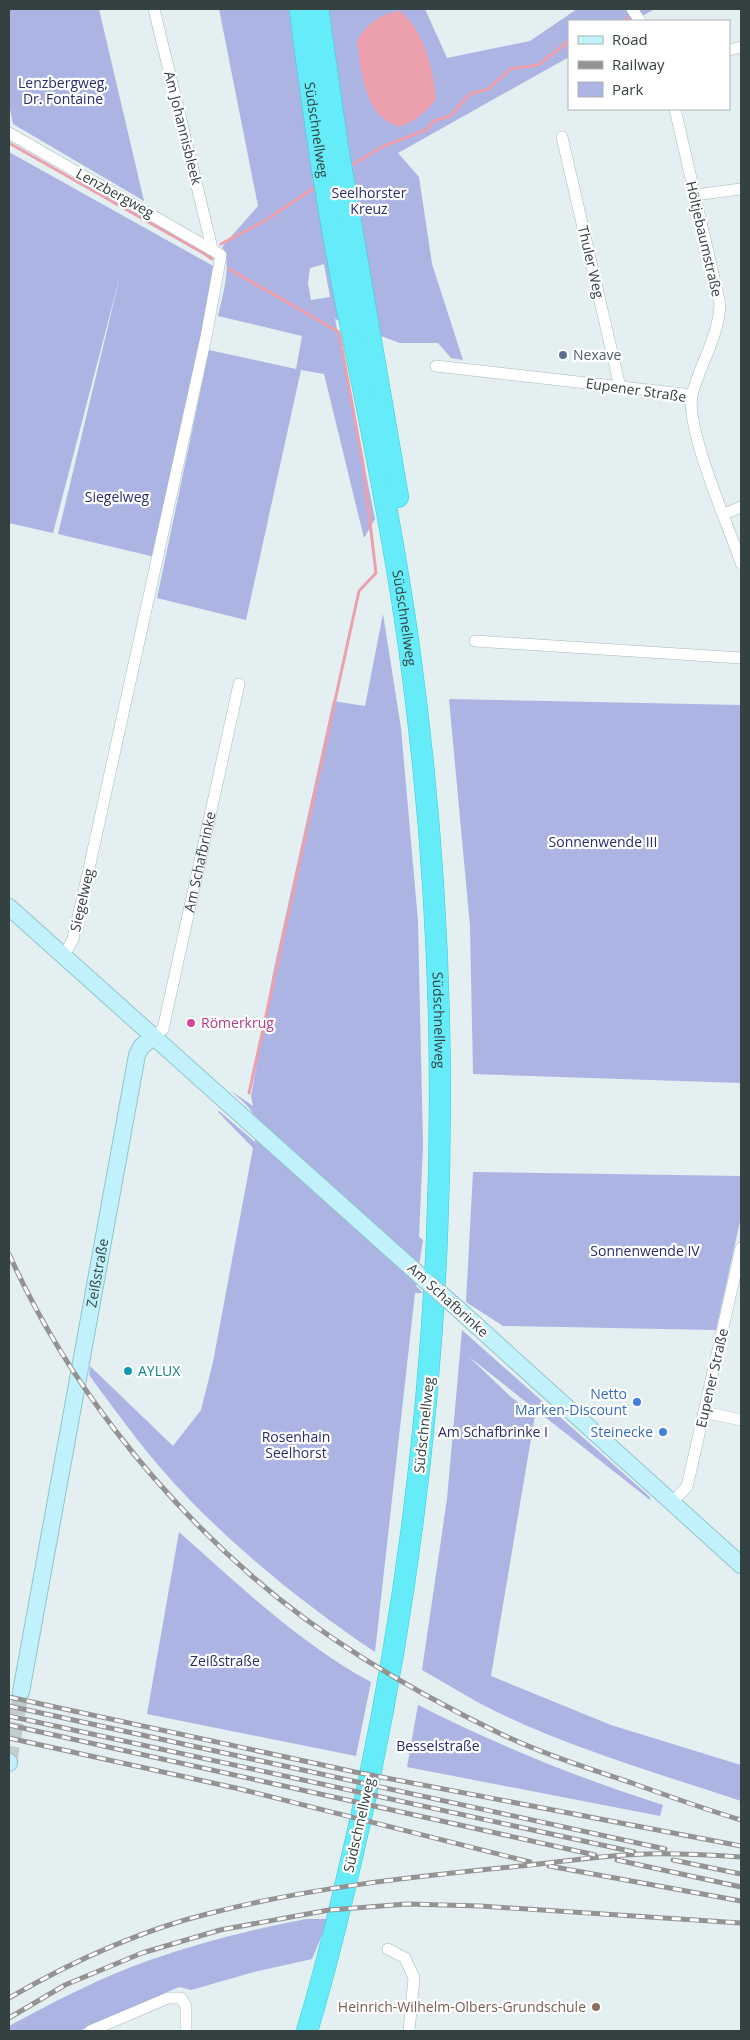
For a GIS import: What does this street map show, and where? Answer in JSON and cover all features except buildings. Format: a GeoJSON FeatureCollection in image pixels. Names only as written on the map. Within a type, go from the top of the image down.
{"type":"FeatureCollection","features":[{"type":"Feature","properties":{"kind":"highway","name":"Südschnellweg"},"geometry":{"type":"LineString","coordinates":[[300,9],[328,148],[354,296],[397,567],[419,724],[433,866],[438,977],[441,1130],[432,1344],[402,1602],[364,1803],[339,1916],[307,2031]]}},
{"type":"Feature","properties":{"kind":"highway","name":"Südschnellweg"},"geometry":{"type":"LineString","coordinates":[[318,9],[328,148]]}},
{"type":"Feature","properties":{"kind":"highway","name":"Südschnellweg"},"geometry":{"type":"LineString","coordinates":[[319,2031],[350,1918],[384,1767],[414,1604],[436,1430],[443,1345],[449,1267],[452,1131],[450,975],[444,865],[431,723],[384,408],[354,296]]}},
{"type":"Feature","properties":{"kind":"street","name":"Am Johannisbleek"},"geometry":{"type":"LineString","coordinates":[[154,9],[217,252]]}},
{"type":"Feature","properties":{"kind":"street"},"geometry":{"type":"LineString","coordinates":[[632,9],[639,20]]}},
{"type":"Feature","properties":{"kind":"street","name":"Höltjebaumstraße"},"geometry":{"type":"LineString","coordinates":[[675,110],[720,304],[719,320],[692,396]]}},
{"type":"Feature","properties":{"kind":"street","name":"Lenzbergweg"},"geometry":{"type":"LineString","coordinates":[[9,133],[217,252]]}},
{"type":"Feature","properties":{"kind":"street","name":"Thuler Weg"},"geometry":{"type":"LineString","coordinates":[[562,137],[620,387]]}},
{"type":"Feature","properties":{"kind":"street"},"geometry":{"type":"LineString","coordinates":[[694,195],[741,189]]}},
{"type":"Feature","properties":{"kind":"street","name":"Siegelweg"},"geometry":{"type":"LineString","coordinates":[[64,956],[73,939],[84,892],[204,346],[217,252]]}},
{"type":"Feature","properties":{"kind":"street","name":"Eupener Straße"},"geometry":{"type":"LineString","coordinates":[[436,366],[692,396],[691,411],[694,428],[741,563]]}},
{"type":"Feature","properties":{"kind":"street"},"geometry":{"type":"LineString","coordinates":[[724,514],[741,507]]}},
{"type":"Feature","properties":{"kind":"street"},"geometry":{"type":"LineString","coordinates":[[475,641],[741,658]]}},
{"type":"Feature","properties":{"kind":"street","name":"Am Schafbrinke"},"geometry":{"type":"LineString","coordinates":[[153,1037],[163,1029],[239,684]]}},
{"type":"Feature","properties":{"kind":"street","name":"Am Schafbrinke"},"geometry":{"type":"LineString","coordinates":[[9,907],[741,1565]]}},
{"type":"Feature","properties":{"kind":"street","name":"Zeißstraße"},"geometry":{"type":"LineString","coordinates":[[21,1692],[137,1055],[140,1047],[153,1037]]}},
{"type":"Feature","properties":{"kind":"street","name":"Eupener Straße"},"geometry":{"type":"LineString","coordinates":[[672,1502],[687,1487],[704,1412],[737,1289],[741,1248]]}},
{"type":"Feature","properties":{"kind":"street"},"geometry":{"type":"LineString","coordinates":[[704,1412],[741,1420]]}},
{"type":"Feature","properties":{"kind":"street"},"geometry":{"type":"LineString","coordinates":[[388,1949],[404,1958],[414,1978],[408,2031]]}},
{"type":"Feature","properties":{"kind":"street"},"geometry":{"type":"LineString","coordinates":[[90,2031],[168,1998],[181,1998],[186,2006],[186,2031]]}},
{"type":"Feature","properties":{"kind":"green space","name":"Lenzbergweg, Dr. Fontaine"},"geometry":{"type":"Polygon","coordinates":[[[9,9],[99,9],[144,201],[13,124],[9,104],[9,9]]]}},
{"type":"Feature","properties":{"kind":"green space","name":"Seelhorster Kreuz"},"geometry":{"type":"Polygon","coordinates":[[[219,9],[425,9],[447,58],[530,41],[577,9],[655,9],[635,20],[568,20],[568,58],[398,153],[419,177],[432,264],[463,360],[451,358],[438,343],[400,343],[335,319],[375,519],[364,538],[324,374],[301,370],[246,620],[157,598],[209,350],[296,369],[302,336],[218,316],[227,270],[227,261],[222,247],[258,206],[219,9]],[[324,264],[310,268],[308,283],[311,300],[330,297],[324,264]]]}},
{"type":"Feature","properties":{"kind":"green space"},"geometry":{"type":"Polygon","coordinates":[[[9,152],[215,267],[155,557],[58,534],[121,272],[53,533],[9,523],[9,152]]]}},
{"type":"Feature","properties":{"kind":"green space","name":"Rosenhain Seelhorst"},"geometry":{"type":"Polygon","coordinates":[[[383,614],[401,728],[418,921],[423,1145],[419,1237],[423,1240],[416,1286],[423,1293],[415,1293],[375,1652],[325,1617],[253,1560],[208,1518],[148,1453],[89,1375],[90,1366],[173,1446],[201,1410],[213,1362],[253,1148],[218,1112],[255,1142],[255,1118],[248,1107],[230,1090],[253,1106],[251,1096],[273,973],[333,701],[365,706],[383,614]]]}},
{"type":"Feature","properties":{"kind":"green space","name":"Sonnenwende III"},"geometry":{"type":"Polygon","coordinates":[[[449,699],[741,705],[741,1083],[473,1074],[470,926],[449,699]]]}},
{"type":"Feature","properties":{"kind":"green space","name":"Sonnenwende IV"},"geometry":{"type":"Polygon","coordinates":[[[473,1172],[741,1176],[741,1217],[716,1330],[503,1326],[466,1302],[473,1172]]]}},
{"type":"Feature","properties":{"kind":"green space","name":"Am Schafbrinke I"},"geometry":{"type":"Polygon","coordinates":[[[462,1330],[650,1497],[650,1500],[468,1356],[511,1397],[535,1415],[491,1676],[611,1725],[741,1765],[741,1801],[543,1733],[481,1704],[422,1670],[447,1499],[462,1330]]]}},
{"type":"Feature","properties":{"kind":"green space","name":"Zeißstraße"},"geometry":{"type":"Polygon","coordinates":[[[179,1532],[295,1632],[319,1650],[371,1682],[356,1756],[147,1714],[179,1532]]]}},
{"type":"Feature","properties":{"kind":"green space","name":"Besselstraße"},"geometry":{"type":"Polygon","coordinates":[[[418,1705],[538,1760],[600,1784],[663,1805],[660,1816],[407,1767],[418,1705]]]}},
{"type":"Feature","properties":{"kind":"green space"},"geometry":{"type":"Polygon","coordinates":[[[306,1919],[329,1919],[312,1959],[254,1972],[191,1990],[179,1987],[79,2031],[9,2031],[9,2026],[26,2017],[77,1991],[129,1968],[206,1942],[306,1919]]]}},
{"type":"Feature","properties":{"kind":"shaded area"},"geometry":{"type":"Polygon","coordinates":[[[400,11],[415,29],[426,51],[436,99],[420,116],[398,127],[387,122],[377,112],[367,94],[357,41],[365,29],[375,20],[386,14],[400,11]]]}},
{"type":"Feature","properties":{"kind":"waterway"},"geometry":{"type":"LineString","coordinates":[[348,167],[384,146],[426,130],[434,121],[450,116],[470,94],[488,89],[510,69],[538,65],[568,42]]}},
{"type":"Feature","properties":{"kind":"waterway"},"geometry":{"type":"LineString","coordinates":[[9,143],[203,253],[207,252]]}},
{"type":"Feature","properties":{"kind":"waterway"},"geometry":{"type":"LineString","coordinates":[[221,244],[266,220],[317,186]]}},
{"type":"Feature","properties":{"kind":"waterway"},"geometry":{"type":"LineString","coordinates":[[203,253],[212,259]]}},
{"type":"Feature","properties":{"kind":"waterway"},"geometry":{"type":"LineString","coordinates":[[229,269],[339,332],[363,464],[376,573],[359,591],[249,1093]]}},
{"type":"Feature","properties":{"kind":"tunnel"},"geometry":{"type":"LineString","coordinates":[[9,1762],[21,1692]]}},
{"type":"Feature","properties":{"kind":"railway"},"geometry":{"type":"LineString","coordinates":[[9,1254],[31,1300],[56,1344],[114,1429],[181,1508],[217,1544],[282,1601],[372,1664],[437,1701],[501,1734],[566,1760],[741,1820]]}},
{"type":"Feature","properties":{"kind":"railway"},"geometry":{"type":"LineString","coordinates":[[9,1697],[355,1772],[741,1846]]}},
{"type":"Feature","properties":{"kind":"railway"},"geometry":{"type":"LineString","coordinates":[[9,1706],[665,1849]]}},
{"type":"Feature","properties":{"kind":"railway"},"geometry":{"type":"LineString","coordinates":[[9,1716],[634,1852]]}},
{"type":"Feature","properties":{"kind":"railway"},"geometry":{"type":"LineString","coordinates":[[9,1725],[595,1855]]}},
{"type":"Feature","properties":{"kind":"railway"},"geometry":{"type":"LineString","coordinates":[[9,1738],[240,1789],[530,1862]]}},
{"type":"Feature","properties":{"kind":"railway"},"geometry":{"type":"LineString","coordinates":[[9,1998],[107,1948],[159,1928],[248,1904],[322,1890],[398,1879],[612,1856],[670,1854],[741,1857]]}},
{"type":"Feature","properties":{"kind":"railway"},"geometry":{"type":"LineString","coordinates":[[617,1860],[741,1887]]}},
{"type":"Feature","properties":{"kind":"railway"},"geometry":{"type":"LineString","coordinates":[[673,1860],[741,1874]]}},
{"type":"Feature","properties":{"kind":"railway"},"geometry":{"type":"LineString","coordinates":[[549,1866],[741,1901]]}},
{"type":"Feature","properties":{"kind":"railway"},"geometry":{"type":"LineString","coordinates":[[9,2018],[65,1985],[142,1953],[220,1930],[329,1910],[407,1904],[480,1906],[741,1923]]}},
{"type":"Feature","properties":{"kind":"place","name":"Nexave"},"geometry":{"type":"Point","coordinates":[563,355]}},
{"type":"Feature","properties":{"kind":"place","name":"Römerkrug"},"geometry":{"type":"Point","coordinates":[191,1023]}},
{"type":"Feature","properties":{"kind":"place","name":"AYLUX"},"geometry":{"type":"Point","coordinates":[128,1371]}},
{"type":"Feature","properties":{"kind":"place","name":"Netto Marken-Discount"},"geometry":{"type":"Point","coordinates":[637,1402]}},
{"type":"Feature","properties":{"kind":"place","name":"Steinecke"},"geometry":{"type":"Point","coordinates":[663,1432]}},
{"type":"Feature","properties":{"kind":"place","name":"Heinrich-Wilhelm-Olbers-Grundschule"},"geometry":{"type":"Point","coordinates":[596,2007]}}]}
